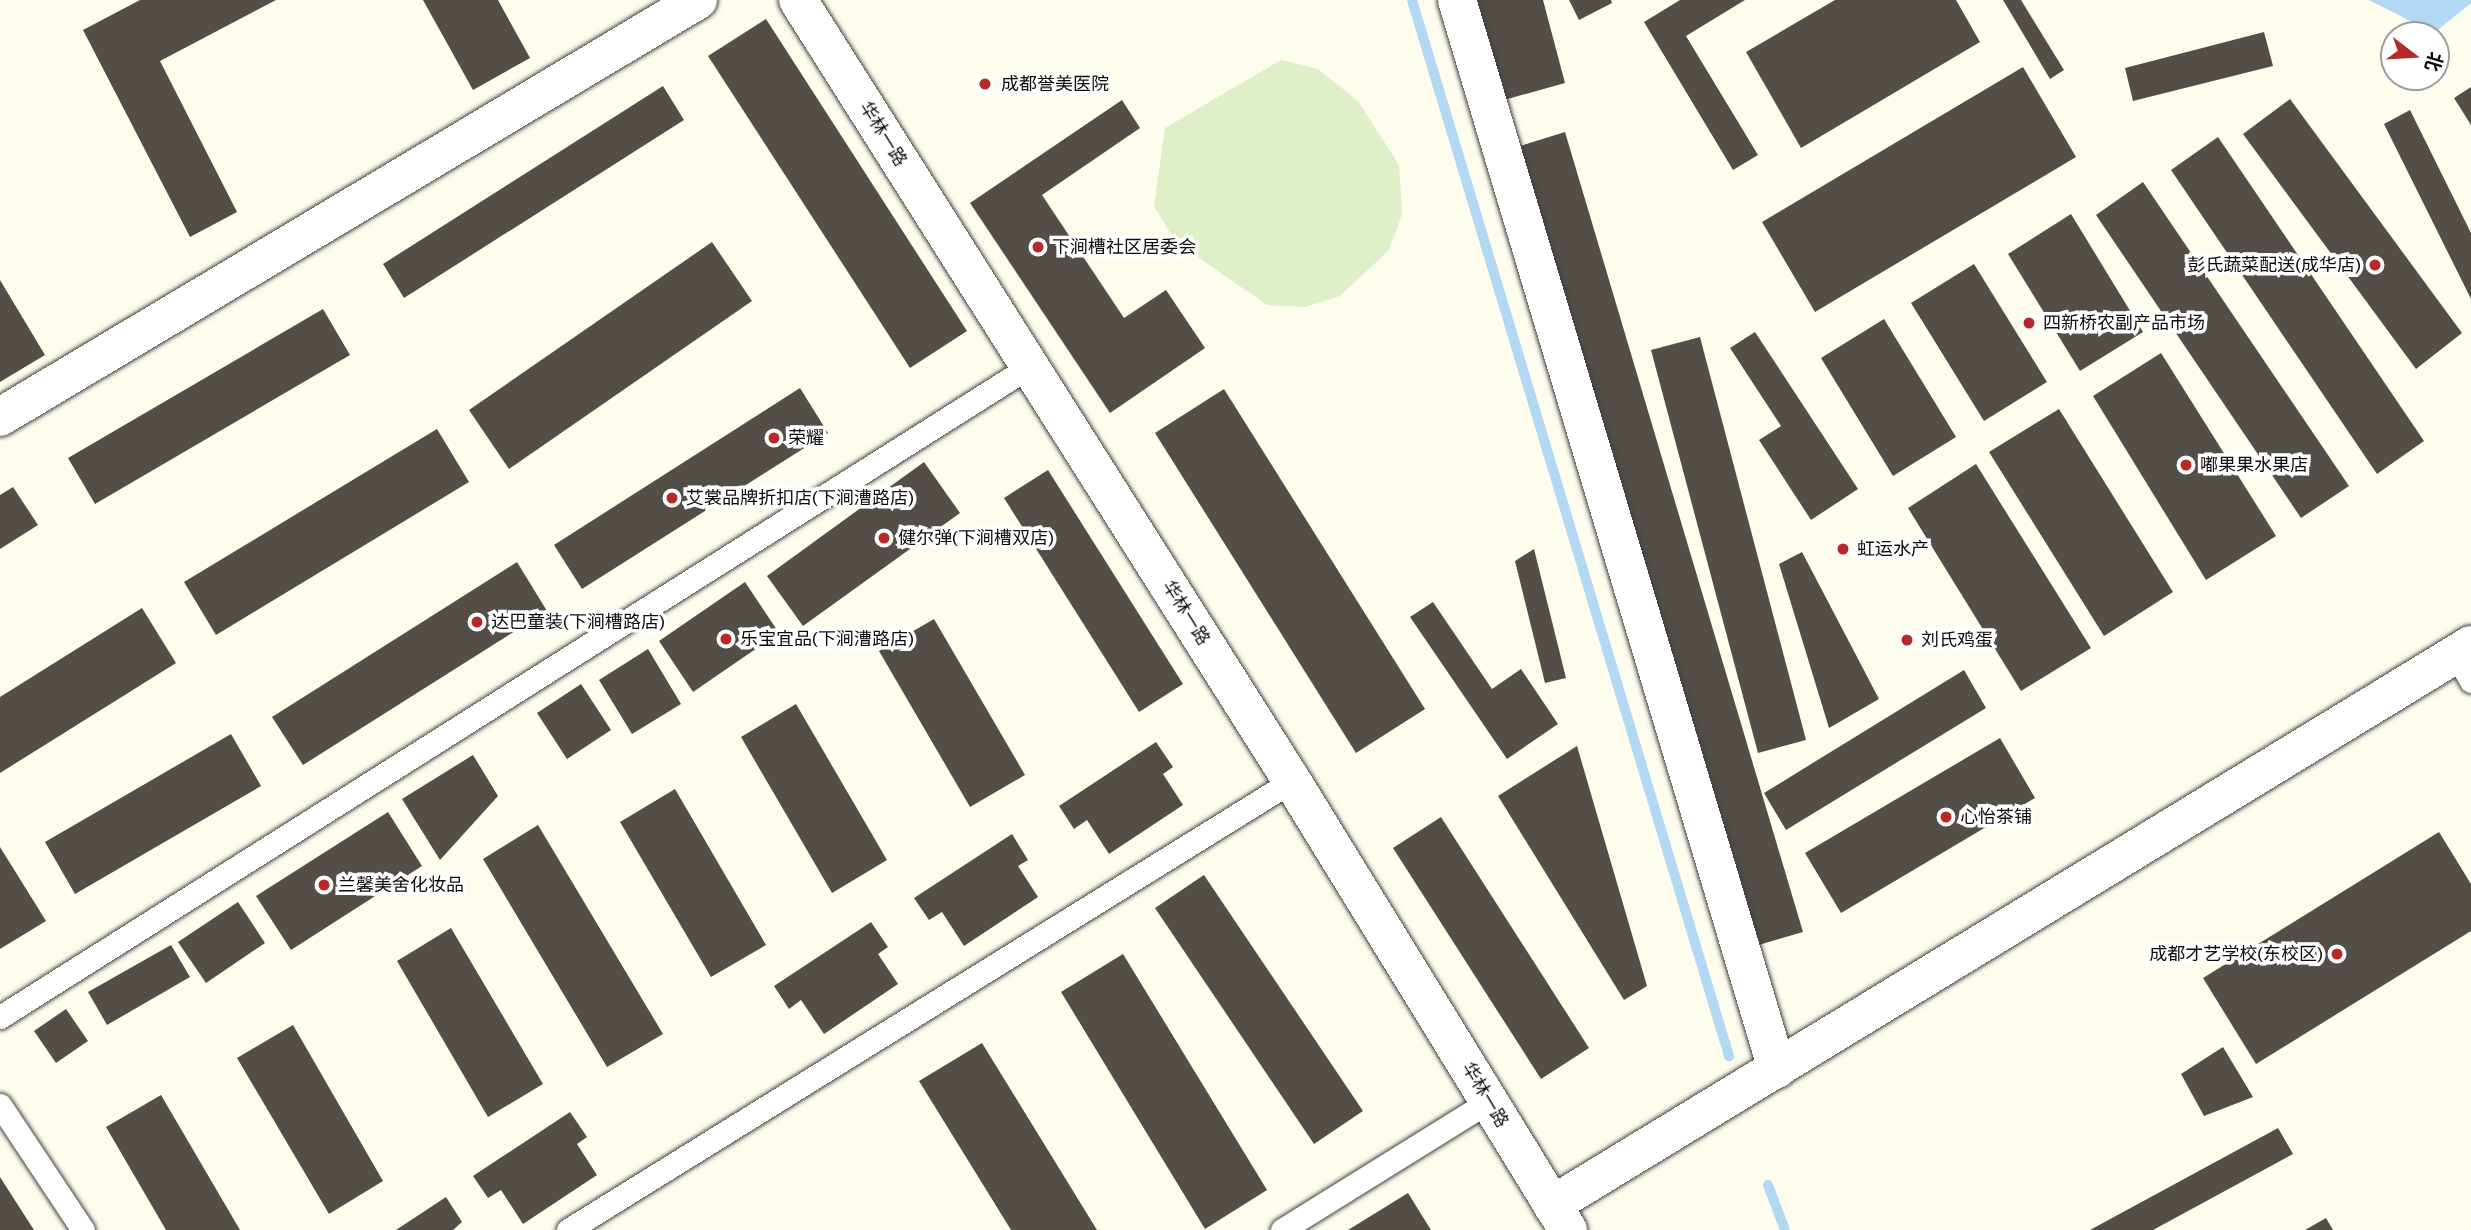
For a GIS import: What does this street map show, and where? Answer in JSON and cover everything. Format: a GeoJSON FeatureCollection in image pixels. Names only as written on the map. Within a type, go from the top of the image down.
{"type":"FeatureCollection","features":[{"type":"Feature","properties":{"kind":"street"},"geometry":{"type":"LineString","coordinates":[[0,417],[698,0]]}},
{"type":"Feature","properties":{"kind":"street","name":"华林一路"},"geometry":{"type":"LineString","coordinates":[[799,0],[1293,781],[1560,1218]]}},
{"type":"Feature","properties":{"kind":"street"},"geometry":{"type":"LineString","coordinates":[[1457,0],[1777,1069]]}},
{"type":"Feature","properties":{"kind":"street"},"geometry":{"type":"LineString","coordinates":[[1560,1218],[1777,1069],[2466,660]]}},
{"type":"Feature","properties":{"kind":"lane"},"geometry":{"type":"LineString","coordinates":[[0,1017],[1030,366]]}},
{"type":"Feature","properties":{"kind":"lane"},"geometry":{"type":"LineString","coordinates":[[568,1230],[1293,781]]}},
{"type":"Feature","properties":{"kind":"lane"},"geometry":{"type":"LineString","coordinates":[[1282,1230],[1489,1101]]}},
{"type":"Feature","properties":{"kind":"lane"},"geometry":{"type":"LineString","coordinates":[[0,1105],[82,1230]]}},
{"type":"Feature","properties":{"kind":"green space"},"geometry":{"type":"Polygon","coordinates":[[[1281,60],[1318,69],[1358,101],[1399,165],[1402,214],[1389,250],[1340,296],[1305,307],[1267,305],[1175,241],[1154,206],[1165,128],[1281,60]]]}},
{"type":"Feature","properties":{"kind":"water"},"geometry":{"type":"Polygon","coordinates":[[[2369,0],[2471,0],[2471,3],[2449,21],[2410,21],[2369,0]]]}},
{"type":"Feature","properties":{"kind":"building"},"geometry":{"type":"Polygon","coordinates":[[[140,0],[276,0],[160,61],[237,212],[190,237],[83,30],[140,0]]]}},
{"type":"Feature","properties":{"kind":"building"},"geometry":{"type":"Polygon","coordinates":[[[423,0],[498,0],[530,58],[473,90],[423,0]]]}},
{"type":"Feature","properties":{"kind":"building"},"geometry":{"type":"Polygon","coordinates":[[[1477,0],[1543,0],[1565,83],[1504,100],[1477,0]]]}},
{"type":"Feature","properties":{"kind":"building"},"geometry":{"type":"Polygon","coordinates":[[[1569,0],[1611,0],[1612,3],[1579,20],[1569,0]]]}},
{"type":"Feature","properties":{"kind":"building"},"geometry":{"type":"Polygon","coordinates":[[[1680,0],[1745,0],[1686,36],[1758,155],[1733,170],[1644,22],[1680,0]]]}},
{"type":"Feature","properties":{"kind":"building"},"geometry":{"type":"Polygon","coordinates":[[[1835,0],[1956,0],[1980,42],[1801,148],[1746,52],[1835,0]]]}},
{"type":"Feature","properties":{"kind":"building"},"geometry":{"type":"Polygon","coordinates":[[[2003,0],[2021,0],[2064,70],[2050,79],[2003,0]]]}},
{"type":"Feature","properties":{"kind":"building"},"geometry":{"type":"Polygon","coordinates":[[[766,19],[967,331],[910,368],[708,56],[766,19]]]}},
{"type":"Feature","properties":{"kind":"building"},"geometry":{"type":"Polygon","coordinates":[[[2264,32],[2273,66],[2133,101],[2125,68],[2264,32]]]}},
{"type":"Feature","properties":{"kind":"building"},"geometry":{"type":"Polygon","coordinates":[[[2023,67],[2076,157],[1815,312],[1762,222],[2023,67]]]}},
{"type":"Feature","properties":{"kind":"building"},"geometry":{"type":"Polygon","coordinates":[[[663,86],[684,120],[404,298],[383,264],[663,86]]]}},
{"type":"Feature","properties":{"kind":"building"},"geometry":{"type":"Polygon","coordinates":[[[2471,87],[2471,125],[2454,98],[2471,87]]]}},
{"type":"Feature","properties":{"kind":"building"},"geometry":{"type":"Polygon","coordinates":[[[2290,99],[2462,333],[2416,369],[2243,134],[2290,99]]]}},
{"type":"Feature","properties":{"kind":"building","name":"下涧槽社区居委会"},"geometry":{"type":"Polygon","coordinates":[[[1122,100],[1140,128],[1042,195],[1124,318],[1166,290],[1205,348],[1110,413],[970,203],[1122,100]]]}},
{"type":"Feature","properties":{"kind":"building"},"geometry":{"type":"Polygon","coordinates":[[[2410,110],[2471,233],[2471,299],[2384,124],[2410,110]]]}},
{"type":"Feature","properties":{"kind":"building"},"geometry":{"type":"Polygon","coordinates":[[[1565,132],[1803,932],[1755,946],[1517,147],[1565,132]]]}},
{"type":"Feature","properties":{"kind":"building"},"geometry":{"type":"Polygon","coordinates":[[[2218,137],[2424,441],[2377,474],[2171,170],[2218,137]]]}},
{"type":"Feature","properties":{"kind":"building"},"geometry":{"type":"Polygon","coordinates":[[[2143,182],[2349,486],[2301,518],[2096,215],[2143,182]]]}},
{"type":"Feature","properties":{"kind":"building"},"geometry":{"type":"Polygon","coordinates":[[[2071,214],[2143,332],[2080,371],[2008,254],[2071,214]]]}},
{"type":"Feature","properties":{"kind":"building"},"geometry":{"type":"Polygon","coordinates":[[[712,242],[752,301],[509,469],[469,410],[712,242]]]}},
{"type":"Feature","properties":{"kind":"building"},"geometry":{"type":"Polygon","coordinates":[[[1974,264],[2047,382],[1984,421],[1911,303],[1974,264]]]}},
{"type":"Feature","properties":{"kind":"building"},"geometry":{"type":"Polygon","coordinates":[[[0,280],[45,355],[0,382],[0,280]]]}},
{"type":"Feature","properties":{"kind":"building"},"geometry":{"type":"Polygon","coordinates":[[[323,309],[350,355],[95,504],[68,458],[323,309]]]}},
{"type":"Feature","properties":{"kind":"building"},"geometry":{"type":"Polygon","coordinates":[[[1884,319],[1956,437],[1893,476],[1821,358],[1884,319]]]}},
{"type":"Feature","properties":{"kind":"building"},"geometry":{"type":"Polygon","coordinates":[[[1755,332],[1858,489],[1811,520],[1759,440],[1781,426],[1730,348],[1755,332]]]}},
{"type":"Feature","properties":{"kind":"building"},"geometry":{"type":"Polygon","coordinates":[[[1700,337],[1806,740],[1758,753],[1651,350],[1700,337]]]}},
{"type":"Feature","properties":{"kind":"building"},"geometry":{"type":"Polygon","coordinates":[[[2161,353],[2276,536],[2206,580],[2093,396],[2161,353]]]}},
{"type":"Feature","properties":{"kind":"building"},"geometry":{"type":"Polygon","coordinates":[[[800,388],[828,433],[582,589],[554,545],[800,388]]]}},
{"type":"Feature","properties":{"kind":"building"},"geometry":{"type":"Polygon","coordinates":[[[1224,389],[1425,709],[1356,753],[1155,433],[1224,389]]]}},
{"type":"Feature","properties":{"kind":"building"},"geometry":{"type":"Polygon","coordinates":[[[2059,409],[2173,592],[2104,636],[1989,452],[2059,409]]]}},
{"type":"Feature","properties":{"kind":"building"},"geometry":{"type":"Polygon","coordinates":[[[437,429],[469,482],[216,635],[184,582],[437,429]]]}},
{"type":"Feature","properties":{"kind":"building"},"geometry":{"type":"Polygon","coordinates":[[[924,462],[960,513],[803,626],[767,576],[924,462]]]}},
{"type":"Feature","properties":{"kind":"building"},"geometry":{"type":"Polygon","coordinates":[[[1976,464],[2091,648],[2021,691],[1908,508],[1976,464]]]}},
{"type":"Feature","properties":{"kind":"building"},"geometry":{"type":"Polygon","coordinates":[[[1048,470],[1183,684],[1139,712],[1004,498],[1048,470]]]}},
{"type":"Feature","properties":{"kind":"building"},"geometry":{"type":"Polygon","coordinates":[[[13,487],[38,525],[0,549],[0,495],[13,487]]]}},
{"type":"Feature","properties":{"kind":"building"},"geometry":{"type":"Polygon","coordinates":[[[1534,549],[1566,678],[1545,683],[1515,561],[1534,549]]]}},
{"type":"Feature","properties":{"kind":"building"},"geometry":{"type":"Polygon","coordinates":[[[1802,552],[1879,699],[1829,728],[1779,564],[1802,552]]]}},
{"type":"Feature","properties":{"kind":"building"},"geometry":{"type":"Polygon","coordinates":[[[517,562],[547,611],[303,765],[272,717],[517,562]]]}},
{"type":"Feature","properties":{"kind":"building"},"geometry":{"type":"Polygon","coordinates":[[[745,582],[779,633],[693,692],[659,641],[745,582]]]}},
{"type":"Feature","properties":{"kind":"building"},"geometry":{"type":"Polygon","coordinates":[[[1433,602],[1492,689],[1521,669],[1558,724],[1507,759],[1410,617],[1433,602]]]}},
{"type":"Feature","properties":{"kind":"building"},"geometry":{"type":"Polygon","coordinates":[[[142,608],[176,663],[0,773],[0,697],[142,608]]]}},
{"type":"Feature","properties":{"kind":"building"},"geometry":{"type":"Polygon","coordinates":[[[934,619],[1025,775],[970,807],[879,651],[934,619]]]}},
{"type":"Feature","properties":{"kind":"building"},"geometry":{"type":"Polygon","coordinates":[[[648,649],[681,704],[632,734],[599,680],[648,649]]]}},
{"type":"Feature","properties":{"kind":"building"},"geometry":{"type":"Polygon","coordinates":[[[1964,670],[1986,708],[1786,830],[1764,793],[1964,670]]]}},
{"type":"Feature","properties":{"kind":"building"},"geometry":{"type":"Polygon","coordinates":[[[581,684],[611,730],[567,759],[537,713],[581,684]]]}},
{"type":"Feature","properties":{"kind":"building"},"geometry":{"type":"Polygon","coordinates":[[[796,704],[887,860],[832,893],[741,737],[796,704]]]}},
{"type":"Feature","properties":{"kind":"building"},"geometry":{"type":"Polygon","coordinates":[[[231,734],[261,786],[75,894],[45,842],[231,734]]]}},
{"type":"Feature","properties":{"kind":"building"},"geometry":{"type":"Polygon","coordinates":[[[2000,738],[2035,798],[1841,913],[1805,853],[2000,738]]]}},
{"type":"Feature","properties":{"kind":"building"},"geometry":{"type":"Polygon","coordinates":[[[1156,742],[1173,767],[1163,774],[1183,805],[1109,854],[1087,820],[1074,829],[1059,806],[1156,742]]]}},
{"type":"Feature","properties":{"kind":"building"},"geometry":{"type":"Polygon","coordinates":[[[1577,746],[1647,986],[1624,1000],[1498,796],[1577,746]]]}},
{"type":"Feature","properties":{"kind":"building"},"geometry":{"type":"Polygon","coordinates":[[[473,755],[498,796],[440,860],[402,799],[473,755]]]}},
{"type":"Feature","properties":{"kind":"building"},"geometry":{"type":"Polygon","coordinates":[[[675,789],[766,945],[711,977],[620,822],[675,789]]]}},
{"type":"Feature","properties":{"kind":"building"},"geometry":{"type":"Polygon","coordinates":[[[388,812],[422,866],[291,950],[256,896],[388,812]]]}},
{"type":"Feature","properties":{"kind":"building"},"geometry":{"type":"Polygon","coordinates":[[[1441,817],[1589,1048],[1541,1079],[1393,848],[1441,817]]]}},
{"type":"Feature","properties":{"kind":"building"},"geometry":{"type":"Polygon","coordinates":[[[538,825],[663,1034],[607,1067],[483,859],[538,825]]]}},
{"type":"Feature","properties":{"kind":"building","name":"成都才艺学校(东校区)"},"geometry":{"type":"Polygon","coordinates":[[[2439,832],[2471,884],[2471,931],[2256,1064],[2203,978],[2439,832]]]}},
{"type":"Feature","properties":{"kind":"building"},"geometry":{"type":"Polygon","coordinates":[[[1012,834],[1028,860],[1018,866],[1038,897],[964,946],[942,912],[929,920],[914,898],[1012,834]]]}},
{"type":"Feature","properties":{"kind":"building"},"geometry":{"type":"Polygon","coordinates":[[[0,847],[46,921],[0,949],[0,847]]]}},
{"type":"Feature","properties":{"kind":"building"},"geometry":{"type":"Polygon","coordinates":[[[1204,875],[1363,1111],[1314,1144],[1155,908],[1204,875]]]}},
{"type":"Feature","properties":{"kind":"building"},"geometry":{"type":"Polygon","coordinates":[[[238,902],[265,943],[206,983],[178,942],[238,902]]]}},
{"type":"Feature","properties":{"kind":"building"},"geometry":{"type":"Polygon","coordinates":[[[871,922],[888,947],[878,954],[898,984],[824,1034],[801,1000],[789,1009],[774,986],[871,922]]]}},
{"type":"Feature","properties":{"kind":"building"},"geometry":{"type":"Polygon","coordinates":[[[451,928],[543,1084],[488,1117],[397,961],[451,928]]]}},
{"type":"Feature","properties":{"kind":"building"},"geometry":{"type":"Polygon","coordinates":[[[171,945],[190,977],[107,1025],[88,992],[171,945]]]}},
{"type":"Feature","properties":{"kind":"building"},"geometry":{"type":"Polygon","coordinates":[[[1123,954],[1267,1190],[1205,1229],[1061,992],[1123,954]]]}},
{"type":"Feature","properties":{"kind":"building"},"geometry":{"type":"Polygon","coordinates":[[[66,1009],[88,1041],[56,1063],[34,1031],[66,1009]]]}},
{"type":"Feature","properties":{"kind":"building"},"geometry":{"type":"Polygon","coordinates":[[[293,1025],[383,1181],[329,1214],[237,1058],[293,1025]]]}},
{"type":"Feature","properties":{"kind":"building"},"geometry":{"type":"Polygon","coordinates":[[[982,1043],[1097,1230],[1011,1230],[919,1081],[982,1043]]]}},
{"type":"Feature","properties":{"kind":"building"},"geometry":{"type":"Polygon","coordinates":[[[2223,1047],[2253,1097],[2204,1116],[2181,1074],[2223,1047]]]}},
{"type":"Feature","properties":{"kind":"building"},"geometry":{"type":"Polygon","coordinates":[[[161,1095],[240,1230],[166,1230],[106,1127],[161,1095]]]}},
{"type":"Feature","properties":{"kind":"building"},"geometry":{"type":"Polygon","coordinates":[[[570,1112],[587,1137],[577,1144],[597,1175],[523,1224],[501,1190],[488,1198],[473,1176],[570,1112]]]}},
{"type":"Feature","properties":{"kind":"building"},"geometry":{"type":"Polygon","coordinates":[[[2278,1128],[2293,1154],[2153,1230],[2090,1230],[2278,1128]]]}},
{"type":"Feature","properties":{"kind":"building"},"geometry":{"type":"Polygon","coordinates":[[[0,1177],[34,1230],[0,1230],[0,1177]]]}},
{"type":"Feature","properties":{"kind":"building"},"geometry":{"type":"Polygon","coordinates":[[[1408,1193],[1431,1230],[1348,1230],[1408,1193]]]}},
{"type":"Feature","properties":{"kind":"building"},"geometry":{"type":"Polygon","coordinates":[[[446,1197],[462,1222],[453,1230],[396,1230],[446,1197]]]}},
{"type":"Feature","properties":{"kind":"building"},"geometry":{"type":"Polygon","coordinates":[[[2326,1218],[2333,1230],[2305,1230],[2326,1218]]]}},
{"type":"Feature","properties":{"kind":"waterway"},"geometry":{"type":"LineString","coordinates":[[1412,0],[1729,1056]]}},
{"type":"Feature","properties":{"kind":"waterway"},"geometry":{"type":"LineString","coordinates":[[1768,1185],[1785,1230]]}},
{"type":"Feature","properties":{"kind":"place","name":"成都誉美医院"},"geometry":{"type":"Point","coordinates":[985,84]}},
{"type":"Feature","properties":{"kind":"place","name":"下涧槽社区居委会"},"geometry":{"type":"Point","coordinates":[1038,247]}},
{"type":"Feature","properties":{"kind":"place","name":"彭氏蔬菜配送(成华店)"},"geometry":{"type":"Point","coordinates":[2375,265]}},
{"type":"Feature","properties":{"kind":"place","name":"四新桥农副产品市场"},"geometry":{"type":"Point","coordinates":[2029,323]}},
{"type":"Feature","properties":{"kind":"place","name":"荣耀"},"geometry":{"type":"Point","coordinates":[774,438]}},
{"type":"Feature","properties":{"kind":"place","name":"嘟果果水果店"},"geometry":{"type":"Point","coordinates":[2186,465]}},
{"type":"Feature","properties":{"kind":"place","name":"艾裳品牌折扣店(下涧漕路店)"},"geometry":{"type":"Point","coordinates":[672,498]}},
{"type":"Feature","properties":{"kind":"place","name":"健尔弹(下涧槽双店)"},"geometry":{"type":"Point","coordinates":[884,538]}},
{"type":"Feature","properties":{"kind":"place","name":"虹运水产"},"geometry":{"type":"Point","coordinates":[1843,549]}},
{"type":"Feature","properties":{"kind":"place","name":"达巴童装(下涧槽路店)"},"geometry":{"type":"Point","coordinates":[477,622]}},
{"type":"Feature","properties":{"kind":"place","name":"乐宝宜品(下涧漕路店)"},"geometry":{"type":"Point","coordinates":[726,639]}},
{"type":"Feature","properties":{"kind":"place","name":"刘氏鸡蛋"},"geometry":{"type":"Point","coordinates":[1907,640]}},
{"type":"Feature","properties":{"kind":"place","name":"心怡茶铺"},"geometry":{"type":"Point","coordinates":[1946,817]}},
{"type":"Feature","properties":{"kind":"place","name":"兰馨美舍化妆品"},"geometry":{"type":"Point","coordinates":[324,885]}},
{"type":"Feature","properties":{"kind":"place","name":"成都才艺学校(东校区)"},"geometry":{"type":"Point","coordinates":[2337,954]}}]}
